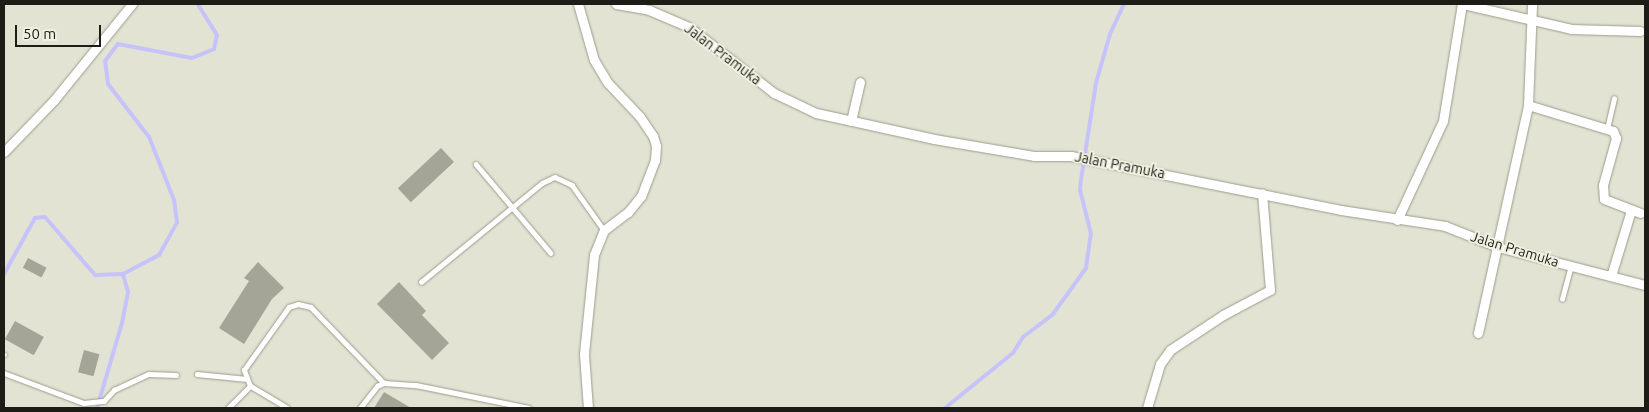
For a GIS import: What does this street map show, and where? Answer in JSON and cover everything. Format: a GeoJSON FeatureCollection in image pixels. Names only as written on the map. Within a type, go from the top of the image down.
{"type":"FeatureCollection","features":[{"type":"Feature","properties":{"kind":"street"},"geometry":{"type":"LineString","coordinates":[[4,152],[54,100],[132,4]]}},
{"type":"Feature","properties":{"kind":"street"},"geometry":{"type":"LineString","coordinates":[[578,4],[594,60],[608,83],[644,123],[656,146],[655,160],[641,196],[628,212],[604,230],[594,255],[584,354],[588,408]]}},
{"type":"Feature","properties":{"kind":"street","name":"Jalan Pramuka"},"geometry":{"type":"LineString","coordinates":[[616,4],[672,18],[689,27],[774,93],[816,113],[934,140],[1034,156],[1071,156],[1397,220],[1445,226],[1498,247],[1645,285]]}},
{"type":"Feature","properties":{"kind":"street"},"geometry":{"type":"LineString","coordinates":[[1397,220],[1443,121],[1462,4],[1572,29],[1640,31]]}},
{"type":"Feature","properties":{"kind":"street"},"geometry":{"type":"LineString","coordinates":[[1478,333],[1528,105],[1532,4]]}},
{"type":"Feature","properties":{"kind":"street"},"geometry":{"type":"LineString","coordinates":[[851,121],[860,82]]}},
{"type":"Feature","properties":{"kind":"street"},"geometry":{"type":"LineString","coordinates":[[1528,105],[1607,129],[1616,138],[1603,194],[1608,202],[1636,212],[1611,276]]}},
{"type":"Feature","properties":{"kind":"street"},"geometry":{"type":"LineString","coordinates":[[1147,408],[1160,364],[1170,350],[1223,315],[1270,290],[1262,193]]}},
{"type":"Feature","properties":{"kind":"lane"},"geometry":{"type":"LineString","coordinates":[[1607,129],[1614,99]]}},
{"type":"Feature","properties":{"kind":"lane"},"geometry":{"type":"LineString","coordinates":[[476,164],[551,253]]}},
{"type":"Feature","properties":{"kind":"lane"},"geometry":{"type":"LineString","coordinates":[[421,282],[548,179],[561,178],[572,185],[604,230]]}},
{"type":"Feature","properties":{"kind":"lane"},"geometry":{"type":"LineString","coordinates":[[1562,299],[1571,266]]}},
{"type":"Feature","properties":{"kind":"lane"},"geometry":{"type":"LineString","coordinates":[[287,408],[250,386],[244,370],[259,346],[289,306],[298,304],[311,307],[384,383]]}},
{"type":"Feature","properties":{"kind":"lane"},"geometry":{"type":"LineString","coordinates":[[4,373],[84,403],[104,401],[114,390],[149,374],[176,375]]}},
{"type":"Feature","properties":{"kind":"lane"},"geometry":{"type":"LineString","coordinates":[[197,374],[248,380]]}},
{"type":"Feature","properties":{"kind":"lane"},"geometry":{"type":"LineString","coordinates":[[360,408],[377,386],[384,383],[416,385],[529,408]]}},
{"type":"Feature","properties":{"kind":"lane"},"geometry":{"type":"LineString","coordinates":[[228,408],[250,386]]}},
{"type":"Feature","properties":{"kind":"building"},"geometry":{"type":"Polygon","coordinates":[[[441,148],[454,162],[411,202],[398,188],[441,148]]]}},
{"type":"Feature","properties":{"kind":"building"},"geometry":{"type":"Polygon","coordinates":[[[28,258],[47,268],[41,278],[23,268],[28,258]]]}},
{"type":"Feature","properties":{"kind":"building"},"geometry":{"type":"Polygon","coordinates":[[[258,262],[284,288],[272,299],[244,344],[219,328],[249,281],[244,278],[258,262]]]}},
{"type":"Feature","properties":{"kind":"building"},"geometry":{"type":"Polygon","coordinates":[[[399,282],[426,311],[422,315],[449,343],[432,360],[377,304],[399,282]]]}},
{"type":"Feature","properties":{"kind":"building"},"geometry":{"type":"Polygon","coordinates":[[[15,321],[44,337],[34,355],[5,339],[15,321]]]}},
{"type":"Feature","properties":{"kind":"building"},"geometry":{"type":"Polygon","coordinates":[[[84,350],[99,354],[94,376],[78,372],[84,350]]]}},
{"type":"Feature","properties":{"kind":"building"},"geometry":{"type":"Polygon","coordinates":[[[384,392],[411,408],[374,408],[384,392]]]}},
{"type":"Feature","properties":{"kind":"waterway"},"geometry":{"type":"LineString","coordinates":[[4,274],[35,218],[45,217],[95,275],[123,274],[159,255],[177,223],[174,200],[149,137],[108,84],[105,61],[118,44],[192,58],[214,49],[217,35],[198,4]]}},
{"type":"Feature","properties":{"kind":"waterway"},"geometry":{"type":"LineString","coordinates":[[945,408],[1013,353],[1023,337],[1053,314],[1086,268],[1091,234],[1080,190],[1081,180],[1096,83],[1110,34],[1124,4]]}},
{"type":"Feature","properties":{"kind":"waterway"},"geometry":{"type":"LineString","coordinates":[[97,408],[122,323],[128,292],[123,274]]}}]}
